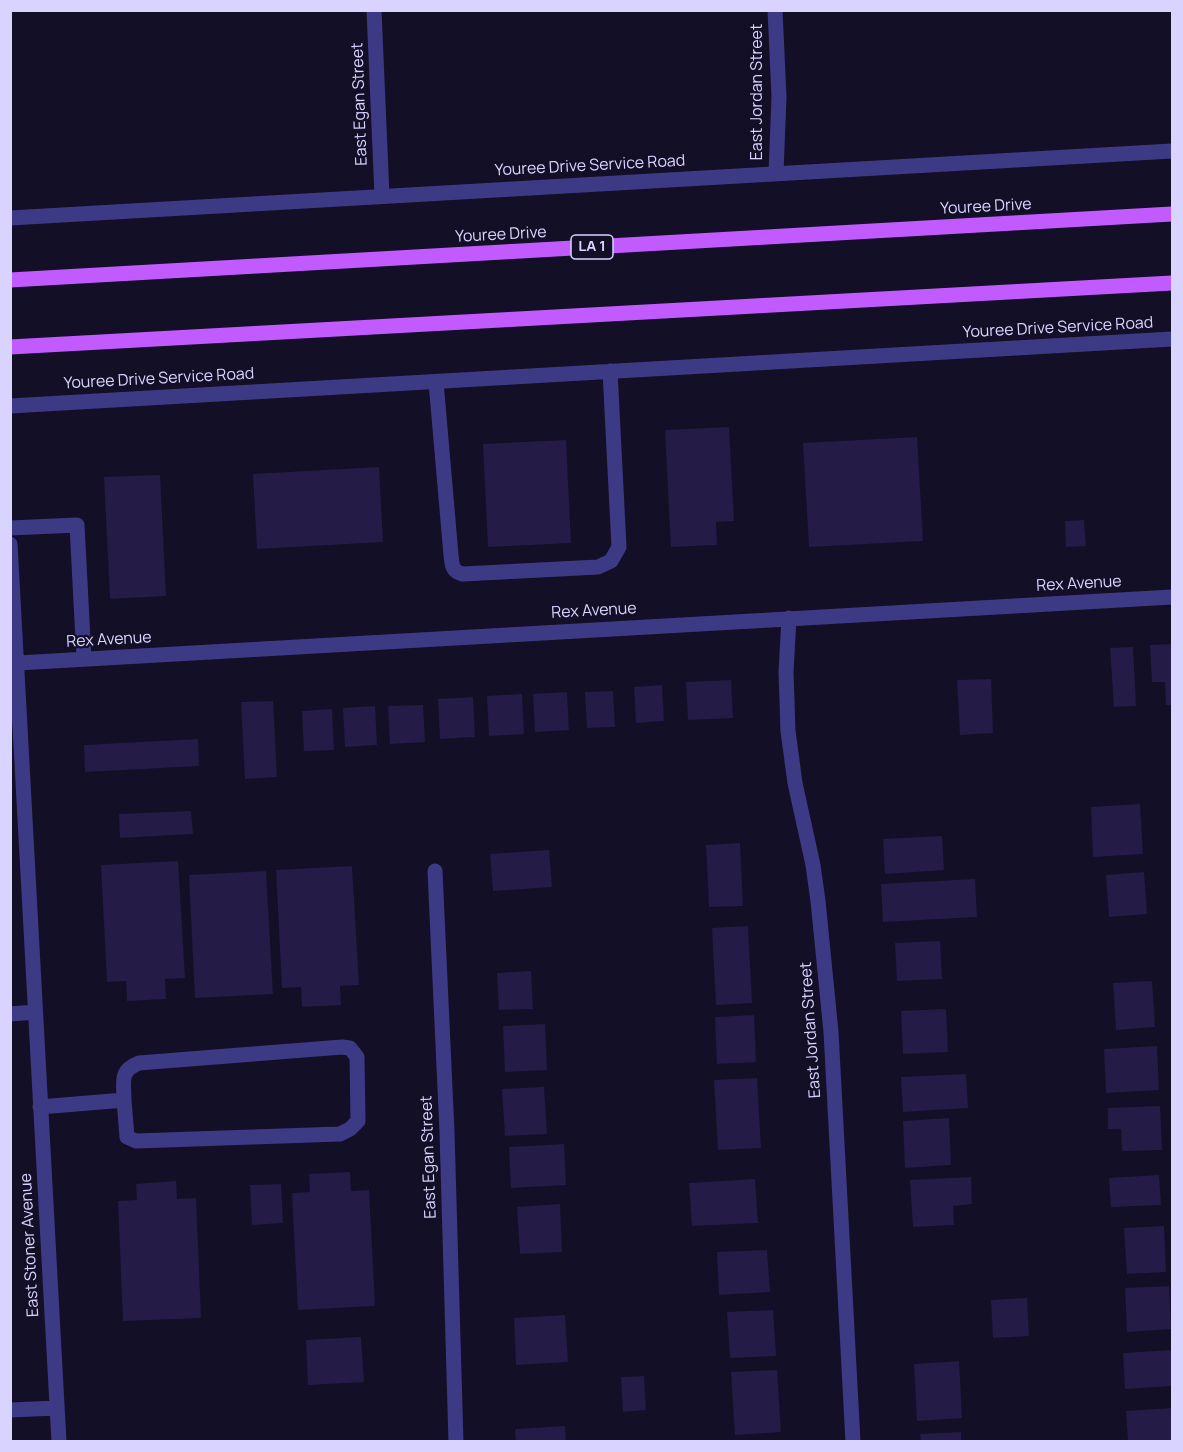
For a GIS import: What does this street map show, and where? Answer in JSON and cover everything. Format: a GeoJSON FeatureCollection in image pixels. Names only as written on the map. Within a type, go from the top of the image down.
{"type":"FeatureCollection","features":[{"type":"Feature","properties":{"kind":"main road","name":"Youree Drive"},"geometry":{"type":"LineString","coordinates":[[10,280],[1173,214]]}},
{"type":"Feature","properties":{"kind":"main road"},"geometry":{"type":"LineString","coordinates":[[10,347],[1173,283]]}},
{"type":"Feature","properties":{"kind":"street","name":"East Egan Street"},"geometry":{"type":"LineString","coordinates":[[374,10],[382,196]]}},
{"type":"Feature","properties":{"kind":"street","name":"East Jordan Street"},"geometry":{"type":"LineString","coordinates":[[775,10],[779,97],[776,173]]}},
{"type":"Feature","properties":{"kind":"street","name":"Youree Drive Service Road"},"geometry":{"type":"LineString","coordinates":[[10,218],[1173,151]]}},
{"type":"Feature","properties":{"kind":"street","name":"Youree Drive Service Road"},"geometry":{"type":"LineString","coordinates":[[10,406],[1173,339]]}},
{"type":"Feature","properties":{"kind":"street"},"geometry":{"type":"LineString","coordinates":[[436,382],[453,570],[463,574],[598,567],[611,561],[619,547],[610,371]]}},
{"type":"Feature","properties":{"kind":"street"},"geometry":{"type":"LineString","coordinates":[[10,528],[76,525],[84,659]]}},
{"type":"Feature","properties":{"kind":"street","name":"East Stoner Avenue"},"geometry":{"type":"LineString","coordinates":[[10,544],[59,1442]]}},
{"type":"Feature","properties":{"kind":"street","name":"Rex Avenue"},"geometry":{"type":"LineString","coordinates":[[18,663],[1173,597]]}},
{"type":"Feature","properties":{"kind":"street","name":"East Jordan Street"},"geometry":{"type":"LineString","coordinates":[[789,618],[786,672],[788,731],[795,783],[813,865],[831,1032],[853,1442]]}},
{"type":"Feature","properties":{"kind":"street","name":"East Egan Street"},"geometry":{"type":"LineString","coordinates":[[435,871],[447,1132],[456,1442]]}},
{"type":"Feature","properties":{"kind":"street"},"geometry":{"type":"LineString","coordinates":[[10,1014],[35,1012]]}},
{"type":"Feature","properties":{"kind":"street"},"geometry":{"type":"LineString","coordinates":[[342,1047],[350,1048],[357,1057],[358,1121],[350,1129],[340,1134],[131,1140],[127,1137],[124,1100],[124,1073],[129,1067],[139,1063],[342,1047]]}},
{"type":"Feature","properties":{"kind":"street"},"geometry":{"type":"LineString","coordinates":[[40,1107],[124,1100]]}},
{"type":"Feature","properties":{"kind":"street"},"geometry":{"type":"LineString","coordinates":[[10,1410],[57,1408]]}},
{"type":"Feature","properties":{"kind":"building"},"geometry":{"type":"Polygon","coordinates":[[[729,427],[734,521],[716,522],[717,545],[671,547],[665,430],[729,427]]]}},
{"type":"Feature","properties":{"kind":"building"},"geometry":{"type":"Polygon","coordinates":[[[917,437],[923,541],[809,547],[803,443],[917,437]]]}},
{"type":"Feature","properties":{"kind":"building"},"geometry":{"type":"Polygon","coordinates":[[[566,440],[571,543],[488,547],[483,444],[566,440]]]}},
{"type":"Feature","properties":{"kind":"building"},"geometry":{"type":"Polygon","coordinates":[[[379,467],[383,542],[257,549],[253,474],[379,467]]]}},
{"type":"Feature","properties":{"kind":"building"},"geometry":{"type":"Polygon","coordinates":[[[160,475],[166,596],[110,599],[104,477],[160,475]]]}},
{"type":"Feature","properties":{"kind":"building"},"geometry":{"type":"Polygon","coordinates":[[[1084,520],[1086,546],[1066,547],[1065,521],[1084,520]]]}},
{"type":"Feature","properties":{"kind":"building"},"geometry":{"type":"Polygon","coordinates":[[[1172,644],[1172,705],[1166,705],[1165,682],[1152,682],[1150,645],[1172,644]]]}},
{"type":"Feature","properties":{"kind":"building"},"geometry":{"type":"Polygon","coordinates":[[[1133,647],[1136,706],[1114,707],[1110,648],[1133,647]]]}},
{"type":"Feature","properties":{"kind":"building"},"geometry":{"type":"Polygon","coordinates":[[[991,679],[993,733],[960,735],[957,680],[991,679]]]}},
{"type":"Feature","properties":{"kind":"building"},"geometry":{"type":"Polygon","coordinates":[[[731,680],[733,718],[688,720],[686,682],[731,680]]]}},
{"type":"Feature","properties":{"kind":"building"},"geometry":{"type":"Polygon","coordinates":[[[662,685],[664,721],[636,723],[634,687],[662,685]]]}},
{"type":"Feature","properties":{"kind":"building"},"geometry":{"type":"Polygon","coordinates":[[[613,691],[615,727],[587,728],[585,692],[613,691]]]}},
{"type":"Feature","properties":{"kind":"building"},"geometry":{"type":"Polygon","coordinates":[[[567,692],[569,730],[535,732],[533,694],[567,692]]]}},
{"type":"Feature","properties":{"kind":"building"},"geometry":{"type":"Polygon","coordinates":[[[522,694],[524,734],[489,736],[487,696],[522,694]]]}},
{"type":"Feature","properties":{"kind":"building"},"geometry":{"type":"Polygon","coordinates":[[[473,697],[475,737],[440,739],[438,699],[473,697]]]}},
{"type":"Feature","properties":{"kind":"building"},"geometry":{"type":"Polygon","coordinates":[[[273,701],[277,777],[245,779],[241,702],[273,701]]]}},
{"type":"Feature","properties":{"kind":"building"},"geometry":{"type":"Polygon","coordinates":[[[423,705],[425,742],[390,744],[388,706],[423,705]]]}},
{"type":"Feature","properties":{"kind":"building"},"geometry":{"type":"Polygon","coordinates":[[[375,706],[377,745],[345,747],[343,708],[375,706]]]}},
{"type":"Feature","properties":{"kind":"building"},"geometry":{"type":"Polygon","coordinates":[[[332,709],[334,750],[304,751],[302,711],[332,709]]]}},
{"type":"Feature","properties":{"kind":"building"},"geometry":{"type":"Polygon","coordinates":[[[198,739],[199,766],[85,772],[84,745],[198,739]]]}},
{"type":"Feature","properties":{"kind":"building"},"geometry":{"type":"Polygon","coordinates":[[[1140,804],[1143,854],[1093,857],[1091,807],[1140,804]]]}},
{"type":"Feature","properties":{"kind":"building"},"geometry":{"type":"Polygon","coordinates":[[[191,811],[193,834],[120,838],[119,814],[191,811]]]}},
{"type":"Feature","properties":{"kind":"building"},"geometry":{"type":"Polygon","coordinates":[[[942,836],[944,870],[885,874],[883,839],[942,836]]]}},
{"type":"Feature","properties":{"kind":"building"},"geometry":{"type":"Polygon","coordinates":[[[740,843],[743,906],[709,907],[706,845],[740,843]]]}},
{"type":"Feature","properties":{"kind":"building"},"geometry":{"type":"Polygon","coordinates":[[[549,850],[552,887],[493,891],[490,854],[549,850]]]}},
{"type":"Feature","properties":{"kind":"building"},"geometry":{"type":"Polygon","coordinates":[[[178,861],[185,978],[165,979],[166,999],[127,1001],[126,981],[107,982],[101,865],[178,861]]]}},
{"type":"Feature","properties":{"kind":"building"},"geometry":{"type":"Polygon","coordinates":[[[352,866],[359,985],[340,986],[341,1005],[302,1007],[301,987],[282,988],[276,870],[352,866]]]}},
{"type":"Feature","properties":{"kind":"building"},"geometry":{"type":"Polygon","coordinates":[[[266,871],[273,994],[195,998],[189,875],[266,871]]]}},
{"type":"Feature","properties":{"kind":"building"},"geometry":{"type":"Polygon","coordinates":[[[1144,872],[1147,914],[1109,917],[1106,875],[1144,872]]]}},
{"type":"Feature","properties":{"kind":"building"},"geometry":{"type":"Polygon","coordinates":[[[975,879],[977,917],[883,922],[881,884],[975,879]]]}},
{"type":"Feature","properties":{"kind":"building"},"geometry":{"type":"Polygon","coordinates":[[[748,926],[752,1003],[716,1005],[712,928],[748,926]]]}},
{"type":"Feature","properties":{"kind":"building"},"geometry":{"type":"Polygon","coordinates":[[[940,941],[942,979],[897,981],[895,943],[940,941]]]}},
{"type":"Feature","properties":{"kind":"building"},"geometry":{"type":"Polygon","coordinates":[[[531,971],[533,1009],[499,1010],[497,973],[531,971]]]}},
{"type":"Feature","properties":{"kind":"building"},"geometry":{"type":"Polygon","coordinates":[[[1152,981],[1155,1027],[1116,1030],[1113,983],[1152,981]]]}},
{"type":"Feature","properties":{"kind":"building"},"geometry":{"type":"Polygon","coordinates":[[[946,1009],[948,1052],[903,1054],[901,1011],[946,1009]]]}},
{"type":"Feature","properties":{"kind":"building"},"geometry":{"type":"Polygon","coordinates":[[[754,1015],[756,1062],[717,1064],[715,1017],[754,1015]]]}},
{"type":"Feature","properties":{"kind":"building"},"geometry":{"type":"Polygon","coordinates":[[[545,1024],[547,1070],[505,1072],[503,1026],[545,1024]]]}},
{"type":"Feature","properties":{"kind":"building"},"geometry":{"type":"Polygon","coordinates":[[[1157,1046],[1159,1090],[1106,1093],[1104,1049],[1157,1046]]]}},
{"type":"Feature","properties":{"kind":"building"},"geometry":{"type":"Polygon","coordinates":[[[966,1074],[968,1108],[903,1112],[901,1077],[966,1074]]]}},
{"type":"Feature","properties":{"kind":"building"},"geometry":{"type":"Polygon","coordinates":[[[757,1078],[761,1148],[718,1150],[714,1080],[757,1078]]]}},
{"type":"Feature","properties":{"kind":"building"},"geometry":{"type":"Polygon","coordinates":[[[544,1087],[547,1134],[505,1136],[502,1089],[544,1087]]]}},
{"type":"Feature","properties":{"kind":"building"},"geometry":{"type":"Polygon","coordinates":[[[1160,1106],[1162,1150],[1122,1151],[1121,1129],[1108,1129],[1108,1108],[1160,1106]]]}},
{"type":"Feature","properties":{"kind":"building"},"geometry":{"type":"Polygon","coordinates":[[[949,1118],[951,1165],[905,1168],[903,1121],[949,1118]]]}},
{"type":"Feature","properties":{"kind":"building"},"geometry":{"type":"Polygon","coordinates":[[[564,1144],[566,1185],[511,1188],[509,1147],[564,1144]]]}},
{"type":"Feature","properties":{"kind":"building"},"geometry":{"type":"Polygon","coordinates":[[[350,1172],[351,1191],[369,1190],[375,1306],[298,1310],[292,1193],[310,1192],[309,1174],[350,1172]]]}},
{"type":"Feature","properties":{"kind":"building"},"geometry":{"type":"Polygon","coordinates":[[[1159,1175],[1161,1205],[1111,1207],[1109,1178],[1159,1175]]]}},
{"type":"Feature","properties":{"kind":"building"},"geometry":{"type":"Polygon","coordinates":[[[971,1177],[972,1204],[953,1206],[954,1225],[913,1227],[910,1180],[971,1177]]]}},
{"type":"Feature","properties":{"kind":"building"},"geometry":{"type":"Polygon","coordinates":[[[755,1179],[758,1223],[692,1226],[689,1183],[755,1179]]]}},
{"type":"Feature","properties":{"kind":"building"},"geometry":{"type":"Polygon","coordinates":[[[176,1181],[177,1199],[196,1198],[201,1318],[123,1321],[118,1201],[137,1200],[136,1184],[176,1181]]]}},
{"type":"Feature","properties":{"kind":"building"},"geometry":{"type":"Polygon","coordinates":[[[281,1184],[283,1223],[252,1225],[250,1185],[281,1184]]]}},
{"type":"Feature","properties":{"kind":"building"},"geometry":{"type":"Polygon","coordinates":[[[560,1204],[562,1252],[520,1254],[517,1207],[560,1204]]]}},
{"type":"Feature","properties":{"kind":"building"},"geometry":{"type":"Polygon","coordinates":[[[1164,1226],[1166,1272],[1127,1274],[1124,1228],[1164,1226]]]}},
{"type":"Feature","properties":{"kind":"building"},"geometry":{"type":"Polygon","coordinates":[[[767,1250],[770,1292],[719,1295],[717,1252],[767,1250]]]}},
{"type":"Feature","properties":{"kind":"building"},"geometry":{"type":"Polygon","coordinates":[[[1169,1286],[1171,1329],[1127,1332],[1125,1288],[1169,1286]]]}},
{"type":"Feature","properties":{"kind":"building"},"geometry":{"type":"Polygon","coordinates":[[[1027,1298],[1029,1336],[993,1338],[991,1300],[1027,1298]]]}},
{"type":"Feature","properties":{"kind":"building"},"geometry":{"type":"Polygon","coordinates":[[[773,1310],[776,1356],[730,1358],[727,1312],[773,1310]]]}},
{"type":"Feature","properties":{"kind":"building"},"geometry":{"type":"Polygon","coordinates":[[[565,1315],[568,1362],[516,1365],[514,1318],[565,1315]]]}},
{"type":"Feature","properties":{"kind":"building"},"geometry":{"type":"Polygon","coordinates":[[[361,1337],[364,1382],[308,1385],[306,1340],[361,1337]]]}},
{"type":"Feature","properties":{"kind":"building"},"geometry":{"type":"Polygon","coordinates":[[[1172,1350],[1172,1386],[1125,1389],[1123,1353],[1172,1350]]]}},
{"type":"Feature","properties":{"kind":"building"},"geometry":{"type":"Polygon","coordinates":[[[959,1361],[962,1418],[917,1421],[914,1364],[959,1361]]]}},
{"type":"Feature","properties":{"kind":"building"},"geometry":{"type":"Polygon","coordinates":[[[777,1370],[781,1432],[735,1435],[731,1372],[777,1370]]]}},
{"type":"Feature","properties":{"kind":"building"},"geometry":{"type":"Polygon","coordinates":[[[644,1376],[646,1410],[623,1412],[621,1377],[644,1376]]]}},
{"type":"Feature","properties":{"kind":"building"},"geometry":{"type":"Polygon","coordinates":[[[1172,1408],[1172,1442],[1128,1442],[1126,1411],[1172,1408]]]}},
{"type":"Feature","properties":{"kind":"building"},"geometry":{"type":"Polygon","coordinates":[[[565,1426],[566,1442],[516,1442],[515,1429],[565,1426]]]}},
{"type":"Feature","properties":{"kind":"building"},"geometry":{"type":"Polygon","coordinates":[[[961,1432],[961,1442],[921,1442],[920,1434],[961,1432]]]}}]}
